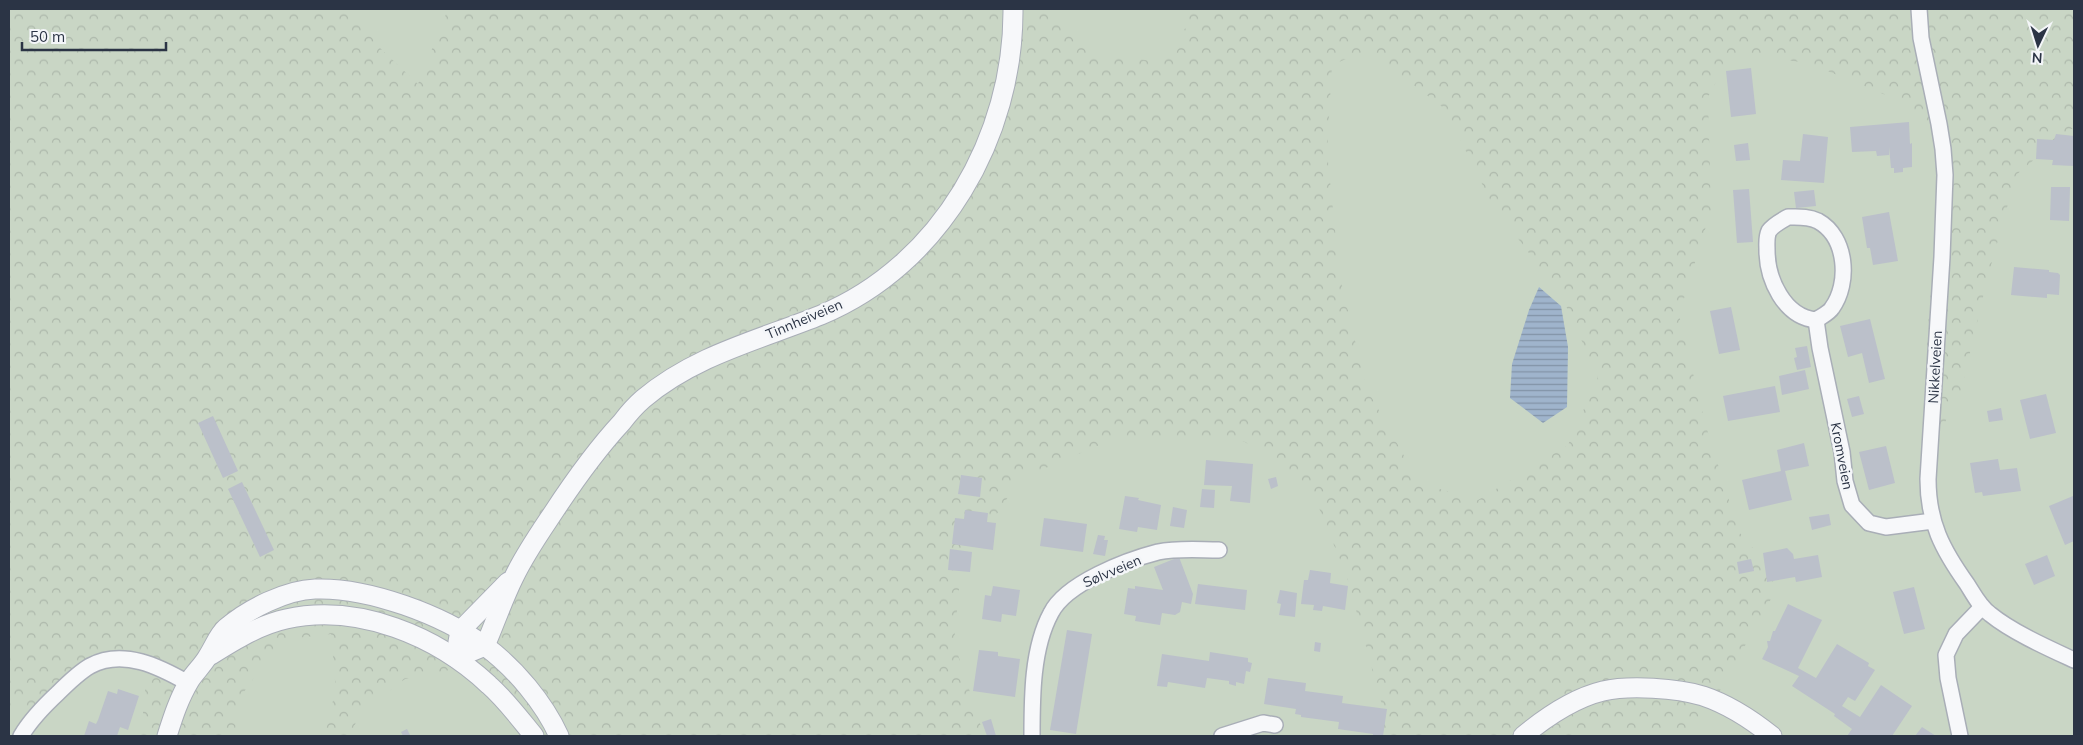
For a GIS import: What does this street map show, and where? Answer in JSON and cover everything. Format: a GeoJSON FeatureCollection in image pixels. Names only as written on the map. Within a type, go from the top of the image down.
{"type":"FeatureCollection","features":[{"type":"Feature","properties":{"kind":"street","name":"Tinnheiveien"},"geometry":{"type":"LineString","coordinates":[[485,646],[514,576],[578,475],[608,437],[642,400],[676,375],[712,355],[822,314],[860,295],[900,266],[933,232],[959,198],[977,166],[996,118],[1007,75],[1013,32],[1013,9]]}},
{"type":"Feature","properties":{"kind":"street","name":"Nikkelveien"},"geometry":{"type":"LineString","coordinates":[[1919,9],[1921,38],[1939,124],[1945,175],[1942,257],[1928,479],[1928,498],[1932,521],[1948,557],[1982,607],[2003,623],[2074,660]]}},
{"type":"Feature","properties":{"kind":"street"},"geometry":{"type":"LineString","coordinates":[[1803,217],[1817,220],[1829,229],[1839,246],[1843,261],[1842,280],[1838,297],[1831,310],[1816,320],[1795,312],[1779,295],[1771,278],[1766,258],[1766,238],[1774,226],[1788,218],[1803,217]]}},
{"type":"Feature","properties":{"kind":"street","name":"Kromveien"},"geometry":{"type":"LineString","coordinates":[[1816,320],[1842,452],[1845,481],[1852,505],[1869,523],[1886,527],[1932,521]]}},
{"type":"Feature","properties":{"kind":"street","name":"Sølvveien"},"geometry":{"type":"LineString","coordinates":[[1032,736],[1035,671],[1044,629],[1052,611],[1067,594],[1085,580],[1158,552],[1219,550]]}},
{"type":"Feature","properties":{"kind":"street","name":"Tinnheiveien"},"geometry":{"type":"LineString","coordinates":[[460,631],[514,576]]}},
{"type":"Feature","properties":{"kind":"street"},"geometry":{"type":"LineString","coordinates":[[167,736],[178,702],[188,683],[208,657],[225,628],[251,610],[279,597],[314,589],[354,591],[393,601],[429,615],[485,646],[512,670],[530,690],[554,725],[559,736]]}},
{"type":"Feature","properties":{"kind":"street"},"geometry":{"type":"LineString","coordinates":[[1960,736],[1948,678],[1946,655],[1956,634],[1982,607]]}},
{"type":"Feature","properties":{"kind":"street"},"geometry":{"type":"LineString","coordinates":[[208,657],[259,628],[286,619],[319,615],[353,617],[385,624],[418,637],[456,658],[489,685],[534,736]]}},
{"type":"Feature","properties":{"kind":"street"},"geometry":{"type":"LineString","coordinates":[[456,658],[460,631]]}},
{"type":"Feature","properties":{"kind":"street"},"geometry":{"type":"LineString","coordinates":[[456,658],[485,646]]}},
{"type":"Feature","properties":{"kind":"street"},"geometry":{"type":"LineString","coordinates":[[20,736],[38,712],[77,675],[92,665],[108,660],[124,659],[155,665],[188,683]]}},
{"type":"Feature","properties":{"kind":"street"},"geometry":{"type":"LineString","coordinates":[[1523,736],[1557,712],[1577,701],[1603,691],[1629,688],[1653,688],[1702,696],[1743,716],[1772,736]]}},
{"type":"Feature","properties":{"kind":"street"},"geometry":{"type":"LineString","coordinates":[[1222,736],[1263,723],[1275,725]]}},
{"type":"Feature","properties":{"kind":"green space"},"geometry":{"type":"Polygon","coordinates":[[[9,9],[2074,9],[2074,736],[9,736],[9,9]]]}},
{"type":"Feature","properties":{"kind":"green space"},"geometry":{"type":"Polygon","coordinates":[[[9,9],[358,9],[380,48],[418,84],[448,9],[1045,9],[1096,53],[1159,62],[1187,26],[1184,9],[2074,9],[2074,129],[2070,129],[2016,175],[1987,280],[1961,391],[1935,442],[1924,375],[1942,150],[1910,105],[1808,63],[1731,53],[1708,97],[1711,210],[1679,315],[1705,423],[1739,532],[1781,581],[1697,732],[1590,732],[1583,736],[1382,736],[1383,709],[1347,577],[1310,486],[1245,442],[1118,437],[1020,479],[961,568],[954,642],[984,736],[546,736],[536,712],[469,666],[405,679],[360,713],[350,736],[321,736],[336,692],[331,634],[281,640],[241,696],[234,736],[141,736],[147,668],[108,654],[30,707],[9,710],[9,9]],[[1367,50],[1332,65],[1327,152],[1340,277],[1366,387],[1419,483],[1478,500],[1568,445],[1598,377],[1562,297],[1492,204],[1445,109],[1367,50]]]}},
{"type":"Feature","properties":{"kind":"water"},"geometry":{"type":"Polygon","coordinates":[[[1539,287],[1561,306],[1568,347],[1567,407],[1543,423],[1510,398],[1512,364],[1529,310],[1539,287]]]}},
{"type":"Feature","properties":{"kind":"building"},"geometry":{"type":"Polygon","coordinates":[[[1751,68],[1756,114],[1731,117],[1726,71],[1751,68]]]}},
{"type":"Feature","properties":{"kind":"building"},"geometry":{"type":"Polygon","coordinates":[[[1909,122],[1910,144],[1912,143],[1912,167],[1903,168],[1903,172],[1894,173],[1894,168],[1891,168],[1889,147],[1889,155],[1877,156],[1876,151],[1852,152],[1850,127],[1909,122]]]}},
{"type":"Feature","properties":{"kind":"building"},"geometry":{"type":"Polygon","coordinates":[[[1803,134],[1828,137],[1824,183],[1781,180],[1783,160],[1800,161],[1803,134]]]}},
{"type":"Feature","properties":{"kind":"building"},"geometry":{"type":"Polygon","coordinates":[[[2056,134],[2074,136],[2074,166],[2052,165],[2053,160],[2036,159],[2037,139],[2054,140],[2056,134]]]}},
{"type":"Feature","properties":{"kind":"building"},"geometry":{"type":"Polygon","coordinates":[[[1748,143],[1750,160],[1736,161],[1734,145],[1748,143]]]}},
{"type":"Feature","properties":{"kind":"building"},"geometry":{"type":"Polygon","coordinates":[[[2051,187],[2070,187],[2069,221],[2050,220],[2051,187]]]}},
{"type":"Feature","properties":{"kind":"building"},"geometry":{"type":"Polygon","coordinates":[[[1749,189],[1753,242],[1737,243],[1733,190],[1749,189]]]}},
{"type":"Feature","properties":{"kind":"building"},"geometry":{"type":"Polygon","coordinates":[[[1814,190],[1816,206],[1796,208],[1794,192],[1814,190]]]}},
{"type":"Feature","properties":{"kind":"building"},"geometry":{"type":"Polygon","coordinates":[[[1889,212],[1898,261],[1873,265],[1870,248],[1867,248],[1862,217],[1889,212]]]}},
{"type":"Feature","properties":{"kind":"building"},"geometry":{"type":"Polygon","coordinates":[[[2014,267],[2049,270],[2049,272],[2058,273],[2060,275],[2059,295],[2047,294],[2047,298],[2011,295],[2014,267]]]}},
{"type":"Feature","properties":{"kind":"building"},"geometry":{"type":"Polygon","coordinates":[[[1731,307],[1740,350],[1719,354],[1710,311],[1731,307]]]}},
{"type":"Feature","properties":{"kind":"building"},"geometry":{"type":"Polygon","coordinates":[[[1870,319],[1885,379],[1869,383],[1862,353],[1848,357],[1840,326],[1870,319]]]}},
{"type":"Feature","properties":{"kind":"building"},"geometry":{"type":"Polygon","coordinates":[[[1807,346],[1811,367],[1797,370],[1794,358],[1797,357],[1795,348],[1807,346]]]}},
{"type":"Feature","properties":{"kind":"building"},"geometry":{"type":"Polygon","coordinates":[[[1805,370],[1809,389],[1782,395],[1779,376],[1805,370]]]}},
{"type":"Feature","properties":{"kind":"building"},"geometry":{"type":"Polygon","coordinates":[[[1775,386],[1780,412],[1728,421],[1723,396],[1775,386]]]}},
{"type":"Feature","properties":{"kind":"building"},"geometry":{"type":"Polygon","coordinates":[[[2046,394],[2056,433],[2030,439],[2020,400],[2046,394]]]}},
{"type":"Feature","properties":{"kind":"building"},"geometry":{"type":"Polygon","coordinates":[[[1859,396],[1864,414],[1852,417],[1847,399],[1859,396]]]}},
{"type":"Feature","properties":{"kind":"building"},"geometry":{"type":"Polygon","coordinates":[[[2001,408],[2003,420],[1989,422],[1987,411],[2001,408]]]}},
{"type":"Feature","properties":{"kind":"building"},"geometry":{"type":"Polygon","coordinates":[[[213,416],[238,471],[223,478],[198,423],[213,416]]]}},
{"type":"Feature","properties":{"kind":"building"},"geometry":{"type":"Polygon","coordinates":[[[1804,443],[1809,466],[1785,471],[1792,500],[1749,510],[1742,480],[1781,471],[1777,450],[1804,443]]]}},
{"type":"Feature","properties":{"kind":"building"},"geometry":{"type":"Polygon","coordinates":[[[1886,446],[1895,483],[1869,490],[1859,452],[1886,446]]]}},
{"type":"Feature","properties":{"kind":"building"},"geometry":{"type":"Polygon","coordinates":[[[1998,459],[2000,470],[2017,468],[2021,491],[1983,496],[1982,492],[1975,493],[1970,463],[1998,459]]]}},
{"type":"Feature","properties":{"kind":"building"},"geometry":{"type":"Polygon","coordinates":[[[1206,460],[1253,464],[1250,503],[1230,501],[1232,486],[1204,485],[1206,460]]]}},
{"type":"Feature","properties":{"kind":"building"},"geometry":{"type":"Polygon","coordinates":[[[961,475],[982,478],[980,497],[958,494],[961,475]]]}},
{"type":"Feature","properties":{"kind":"building"},"geometry":{"type":"Polygon","coordinates":[[[1276,477],[1278,486],[1271,489],[1268,479],[1276,477]]]}},
{"type":"Feature","properties":{"kind":"building"},"geometry":{"type":"Polygon","coordinates":[[[242,482],[274,550],[260,557],[228,489],[242,482]]]}},
{"type":"Feature","properties":{"kind":"building"},"geometry":{"type":"Polygon","coordinates":[[[1202,489],[1215,490],[1214,508],[1200,507],[1202,489]]]}},
{"type":"Feature","properties":{"kind":"building"},"geometry":{"type":"Polygon","coordinates":[[[1125,496],[1161,505],[1157,530],[1138,527],[1137,532],[1119,529],[1125,496]]]}},
{"type":"Feature","properties":{"kind":"building"},"geometry":{"type":"Polygon","coordinates":[[[2073,496],[2074,541],[2065,545],[2049,506],[2073,496]]]}},
{"type":"Feature","properties":{"kind":"building"},"geometry":{"type":"Polygon","coordinates":[[[1173,507],[1187,510],[1184,528],[1170,526],[1173,507]]]}},
{"type":"Feature","properties":{"kind":"building"},"geometry":{"type":"Polygon","coordinates":[[[965,510],[988,513],[987,522],[996,523],[993,550],[952,544],[955,518],[964,519],[965,510]]]}},
{"type":"Feature","properties":{"kind":"building"},"geometry":{"type":"Polygon","coordinates":[[[1829,514],[1831,525],[1812,530],[1809,517],[1829,514]]]}},
{"type":"Feature","properties":{"kind":"building"},"geometry":{"type":"Polygon","coordinates":[[[1044,518],[1087,524],[1083,552],[1040,546],[1044,518]]]}},
{"type":"Feature","properties":{"kind":"building"},"geometry":{"type":"Polygon","coordinates":[[[1098,535],[1105,536],[1104,540],[1108,540],[1105,556],[1093,554],[1098,535]]]}},
{"type":"Feature","properties":{"kind":"building"},"geometry":{"type":"Polygon","coordinates":[[[1787,548],[1793,554],[1794,559],[1818,555],[1822,577],[1796,582],[1795,577],[1767,582],[1763,553],[1787,548]]]}},
{"type":"Feature","properties":{"kind":"building"},"geometry":{"type":"Polygon","coordinates":[[[950,549],[972,552],[970,572],[948,570],[950,549]]]}},
{"type":"Feature","properties":{"kind":"building"},"geometry":{"type":"Polygon","coordinates":[[[2047,555],[2055,576],[2034,585],[2025,564],[2047,555]]]}},
{"type":"Feature","properties":{"kind":"building"},"geometry":{"type":"Polygon","coordinates":[[[1179,557],[1193,594],[1191,604],[1182,602],[1180,612],[1175,615],[1162,613],[1160,625],[1135,621],[1136,616],[1124,614],[1128,588],[1135,589],[1135,586],[1163,590],[1154,567],[1179,557]]]}},
{"type":"Feature","properties":{"kind":"building"},"geometry":{"type":"Polygon","coordinates":[[[1751,559],[1754,571],[1739,574],[1737,562],[1751,559]]]}},
{"type":"Feature","properties":{"kind":"building"},"geometry":{"type":"Polygon","coordinates":[[[1310,570],[1331,573],[1330,583],[1348,586],[1345,610],[1323,606],[1322,611],[1313,610],[1314,605],[1301,604],[1304,580],[1308,580],[1310,570]]]}},
{"type":"Feature","properties":{"kind":"building"},"geometry":{"type":"Polygon","coordinates":[[[1198,584],[1247,590],[1245,610],[1195,604],[1198,584]]]}},
{"type":"Feature","properties":{"kind":"building"},"geometry":{"type":"Polygon","coordinates":[[[993,586],[1020,590],[1016,616],[1002,614],[1001,622],[982,619],[985,595],[991,596],[993,586]]]}},
{"type":"Feature","properties":{"kind":"building"},"geometry":{"type":"Polygon","coordinates":[[[1914,587],[1925,629],[1904,634],[1893,592],[1914,587]]]}},
{"type":"Feature","properties":{"kind":"building"},"geometry":{"type":"Polygon","coordinates":[[[1280,590],[1297,593],[1295,617],[1279,615],[1281,604],[1277,603],[1280,590]]]}},
{"type":"Feature","properties":{"kind":"building"},"geometry":{"type":"Polygon","coordinates":[[[1788,604],[1822,620],[1798,668],[1816,678],[1837,644],[1869,663],[1868,666],[1875,670],[1855,701],[1848,697],[1842,706],[1860,717],[1881,685],[1912,706],[1892,736],[1847,736],[1852,729],[1834,716],[1835,714],[1792,686],[1799,676],[1762,659],[1768,647],[1767,641],[1770,641],[1773,631],[1775,631],[1788,604]]]}},
{"type":"Feature","properties":{"kind":"building"},"geometry":{"type":"Polygon","coordinates":[[[1067,630],[1092,634],[1076,734],[1050,730],[1067,630]]]}},
{"type":"Feature","properties":{"kind":"building"},"geometry":{"type":"Polygon","coordinates":[[[1315,642],[1321,643],[1320,652],[1314,651],[1315,642]]]}},
{"type":"Feature","properties":{"kind":"building"},"geometry":{"type":"Polygon","coordinates":[[[979,650],[998,652],[998,656],[1020,659],[1015,697],[973,691],[979,650]]]}},
{"type":"Feature","properties":{"kind":"building"},"geometry":{"type":"Polygon","coordinates":[[[1210,652],[1248,658],[1248,662],[1252,663],[1250,672],[1246,671],[1244,684],[1236,682],[1236,686],[1229,684],[1229,681],[1207,678],[1205,688],[1168,682],[1167,687],[1157,686],[1162,654],[1209,661],[1210,652]]]}},
{"type":"Feature","properties":{"kind":"building"},"geometry":{"type":"Polygon","coordinates":[[[1268,678],[1306,683],[1305,691],[1343,696],[1342,703],[1387,709],[1383,736],[1373,736],[1373,734],[1338,729],[1339,722],[1301,717],[1301,715],[1295,714],[1296,709],[1264,704],[1268,678]]]}},
{"type":"Feature","properties":{"kind":"building"},"geometry":{"type":"Polygon","coordinates":[[[118,689],[139,696],[128,730],[120,727],[117,736],[84,736],[89,721],[96,724],[108,691],[117,694],[118,689]]]}},
{"type":"Feature","properties":{"kind":"building"},"geometry":{"type":"Polygon","coordinates":[[[991,719],[996,736],[987,736],[982,722],[991,719]]]}},
{"type":"Feature","properties":{"kind":"building"},"geometry":{"type":"Polygon","coordinates":[[[1922,727],[1936,736],[1915,736],[1922,727]]]}},
{"type":"Feature","properties":{"kind":"building"},"geometry":{"type":"Polygon","coordinates":[[[407,729],[410,735],[403,736],[401,732],[407,729]]]}}]}
